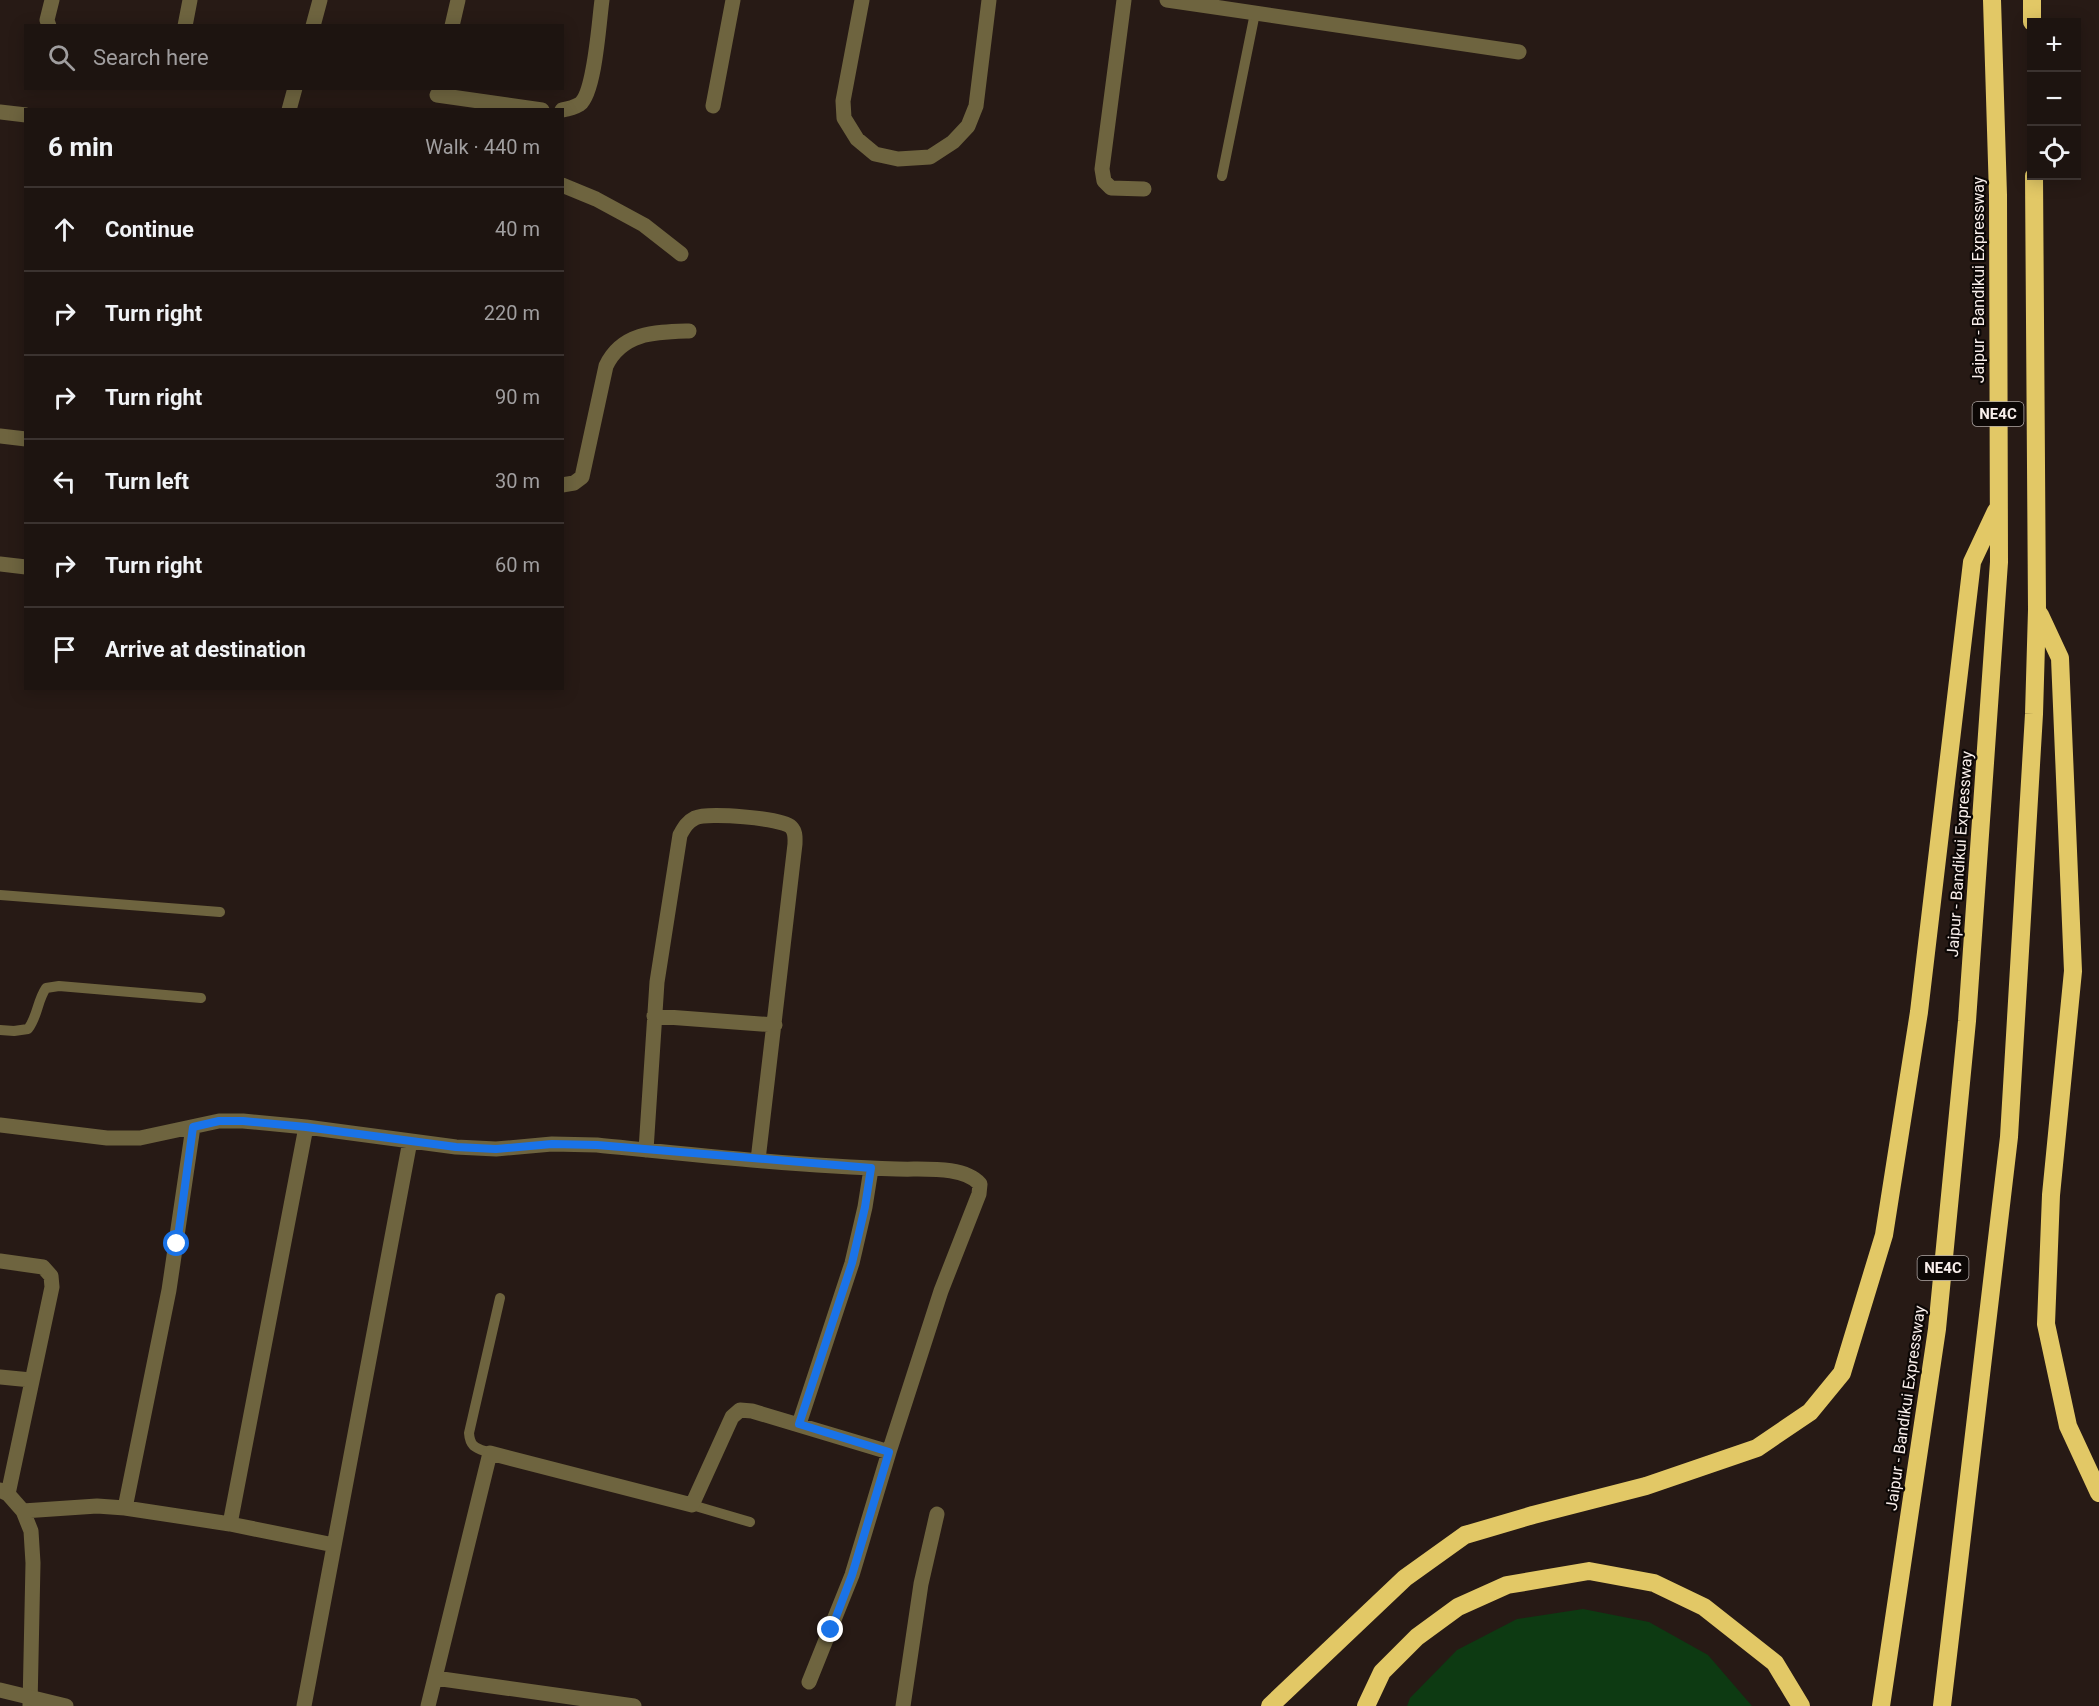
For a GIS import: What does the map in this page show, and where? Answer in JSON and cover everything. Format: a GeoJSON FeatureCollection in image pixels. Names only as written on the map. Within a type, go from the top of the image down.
{"type":"FeatureCollection","features":[{"type":"Feature","properties":{"kind":"highway","name":"Jaipur - Bandikui Expressway"},"geometry":{"type":"LineString","coordinates":[[1881,1706],[1939,1305],[1972,942],[1999,562],[1998,195],[1992,0]]}},
{"type":"Feature","properties":{"kind":"highway"},"geometry":{"type":"LineString","coordinates":[[2032,0],[2032,18]]}},
{"type":"Feature","properties":{"kind":"highway","name":"NE4C"},"geometry":{"type":"LineString","coordinates":[[1942,1706],[2009,1137],[2034,714],[2037,610],[2034,180]]}},
{"type":"Feature","properties":{"kind":"highway"},"geometry":{"type":"LineString","coordinates":[[1270,1706],[1405,1578],[1465,1535],[1646,1486],[1756,1448],[1810,1412],[1842,1373],[1884,1235],[1919,1012],[1972,562],[1999,506]]}},
{"type":"Feature","properties":{"kind":"highway"},"geometry":{"type":"LineString","coordinates":[[2037,610],[2060,658],[2073,971],[2051,1196],[2046,1324],[2068,1426],[2099,1492]]}},
{"type":"Feature","properties":{"kind":"highway"},"geometry":{"type":"LineString","coordinates":[[1366,1706],[1382,1672],[1417,1637],[1458,1607],[1507,1585],[1589,1571],[1654,1583],[1704,1606],[1775,1663],[1801,1706]]}},
{"type":"Feature","properties":{"kind":"street"},"geometry":{"type":"LineString","coordinates":[[48,24],[51,0]]}},
{"type":"Feature","properties":{"kind":"street"},"geometry":{"type":"LineString","coordinates":[[185,24],[190,0]]}},
{"type":"Feature","properties":{"kind":"street"},"geometry":{"type":"LineString","coordinates":[[314,24],[320,0]]}},
{"type":"Feature","properties":{"kind":"street"},"geometry":{"type":"LineString","coordinates":[[452,24],[458,0]]}},
{"type":"Feature","properties":{"kind":"street"},"geometry":{"type":"LineString","coordinates":[[564,110],[580,103],[589,90],[602,0]]}},
{"type":"Feature","properties":{"kind":"street"},"geometry":{"type":"LineString","coordinates":[[713,106],[733,0]]}},
{"type":"Feature","properties":{"kind":"street"},"geometry":{"type":"LineString","coordinates":[[862,0],[843,101],[844,118],[857,139],[875,154],[898,159],[930,157],[954,142],[968,126],[976,106],[989,0]]}},
{"type":"Feature","properties":{"kind":"street"},"geometry":{"type":"LineString","coordinates":[[1124,0],[1102,169],[1104,181],[1111,188],[1144,189]]}},
{"type":"Feature","properties":{"kind":"street"},"geometry":{"type":"LineString","coordinates":[[1167,0],[1519,52]]}},
{"type":"Feature","properties":{"kind":"street"},"geometry":{"type":"LineString","coordinates":[[290,108],[294,90]]}},
{"type":"Feature","properties":{"kind":"street"},"geometry":{"type":"LineString","coordinates":[[437,98],[524,108]]}},
{"type":"Feature","properties":{"kind":"street"},"geometry":{"type":"LineString","coordinates":[[0,112],[24,115]]}},
{"type":"Feature","properties":{"kind":"street"},"geometry":{"type":"LineString","coordinates":[[564,186],[596,199],[644,225],[681,254]]}},
{"type":"Feature","properties":{"kind":"street"},"geometry":{"type":"LineString","coordinates":[[564,484],[574,483],[582,477],[606,366],[612,354],[644,334],[689,331]]}},
{"type":"Feature","properties":{"kind":"street"},"geometry":{"type":"LineString","coordinates":[[0,436],[24,439]]}},
{"type":"Feature","properties":{"kind":"street"},"geometry":{"type":"LineString","coordinates":[[0,564],[24,567]]}},
{"type":"Feature","properties":{"kind":"street"},"geometry":{"type":"LineString","coordinates":[[646,1150],[660,960],[680,836],[685,825],[696,817],[709,815],[777,822],[789,825],[795,832],[758,1160]]}},
{"type":"Feature","properties":{"kind":"street"},"geometry":{"type":"LineString","coordinates":[[654,1017],[775,1025]]}},
{"type":"Feature","properties":{"kind":"street"},"geometry":{"type":"LineString","coordinates":[[0,1125],[107,1137],[140,1137],[219,1121],[243,1121],[456,1147],[496,1149],[552,1144],[597,1145],[758,1160],[958,1172],[973,1176],[980,1184],[979,1194],[941,1291],[852,1575],[809,1682]]}},
{"type":"Feature","properties":{"kind":"street"},"geometry":{"type":"LineString","coordinates":[[125,1508],[169,1290],[193,1127]]}},
{"type":"Feature","properties":{"kind":"street"},"geometry":{"type":"LineString","coordinates":[[230,1524],[306,1127]]}},
{"type":"Feature","properties":{"kind":"street"},"geometry":{"type":"LineString","coordinates":[[304,1706],[410,1141]]}},
{"type":"Feature","properties":{"kind":"street"},"geometry":{"type":"LineString","coordinates":[[799,1424],[852,1263],[871,1168]]}},
{"type":"Feature","properties":{"kind":"street"},"geometry":{"type":"LineString","coordinates":[[0,1261],[43,1267],[51,1276],[52,1287],[4,1492],[23,1511],[31,1531],[33,1563],[30,1702]]}},
{"type":"Feature","properties":{"kind":"street"},"geometry":{"type":"LineString","coordinates":[[0,1377],[31,1380]]}},
{"type":"Feature","properties":{"kind":"street"},"geometry":{"type":"LineString","coordinates":[[428,1706],[490,1453],[692,1505],[732,1417],[740,1410],[799,1424],[889,1452]]}},
{"type":"Feature","properties":{"kind":"street"},"geometry":{"type":"LineString","coordinates":[[23,1511],[97,1506],[125,1508],[230,1524],[334,1545]]}},
{"type":"Feature","properties":{"kind":"street"},"geometry":{"type":"LineString","coordinates":[[903,1706],[923,1575],[937,1514]]}},
{"type":"Feature","properties":{"kind":"street"},"geometry":{"type":"LineString","coordinates":[[435,1678],[634,1706]]}},
{"type":"Feature","properties":{"kind":"street"},"geometry":{"type":"LineString","coordinates":[[0,1690],[30,1702],[66,1706]]}},
{"type":"Feature","properties":{"kind":"lane"},"geometry":{"type":"LineString","coordinates":[[1222,176],[1255,13]]}},
{"type":"Feature","properties":{"kind":"lane"},"geometry":{"type":"LineString","coordinates":[[0,895],[220,912]]}},
{"type":"Feature","properties":{"kind":"lane"},"geometry":{"type":"LineString","coordinates":[[0,1030],[14,1032],[28,1029],[35,1021],[39,998],[46,988],[59,987],[201,998]]}},
{"type":"Feature","properties":{"kind":"lane"},"geometry":{"type":"LineString","coordinates":[[490,1453],[474,1447],[470,1442],[469,1433],[500,1298]]}},
{"type":"Feature","properties":{"kind":"lane"},"geometry":{"type":"LineString","coordinates":[[692,1505],[750,1522]]}},
{"type":"Feature","properties":{"kind":"green space"},"geometry":{"type":"Polygon","coordinates":[[[1583,1609],[1649,1622],[1708,1655],[1752,1706],[1407,1706],[1410,1698],[1457,1650],[1517,1619],[1583,1609]]]}},
{"type":"Feature","properties":{"kind":"route"},"geometry":{"type":"LineString","coordinates":[[177,1244],[193,1127],[219,1121],[306,1127],[456,1147],[496,1149],[552,1144],[597,1145],[871,1168],[852,1263],[799,1424],[889,1452],[852,1575],[831,1630]]}}]}
